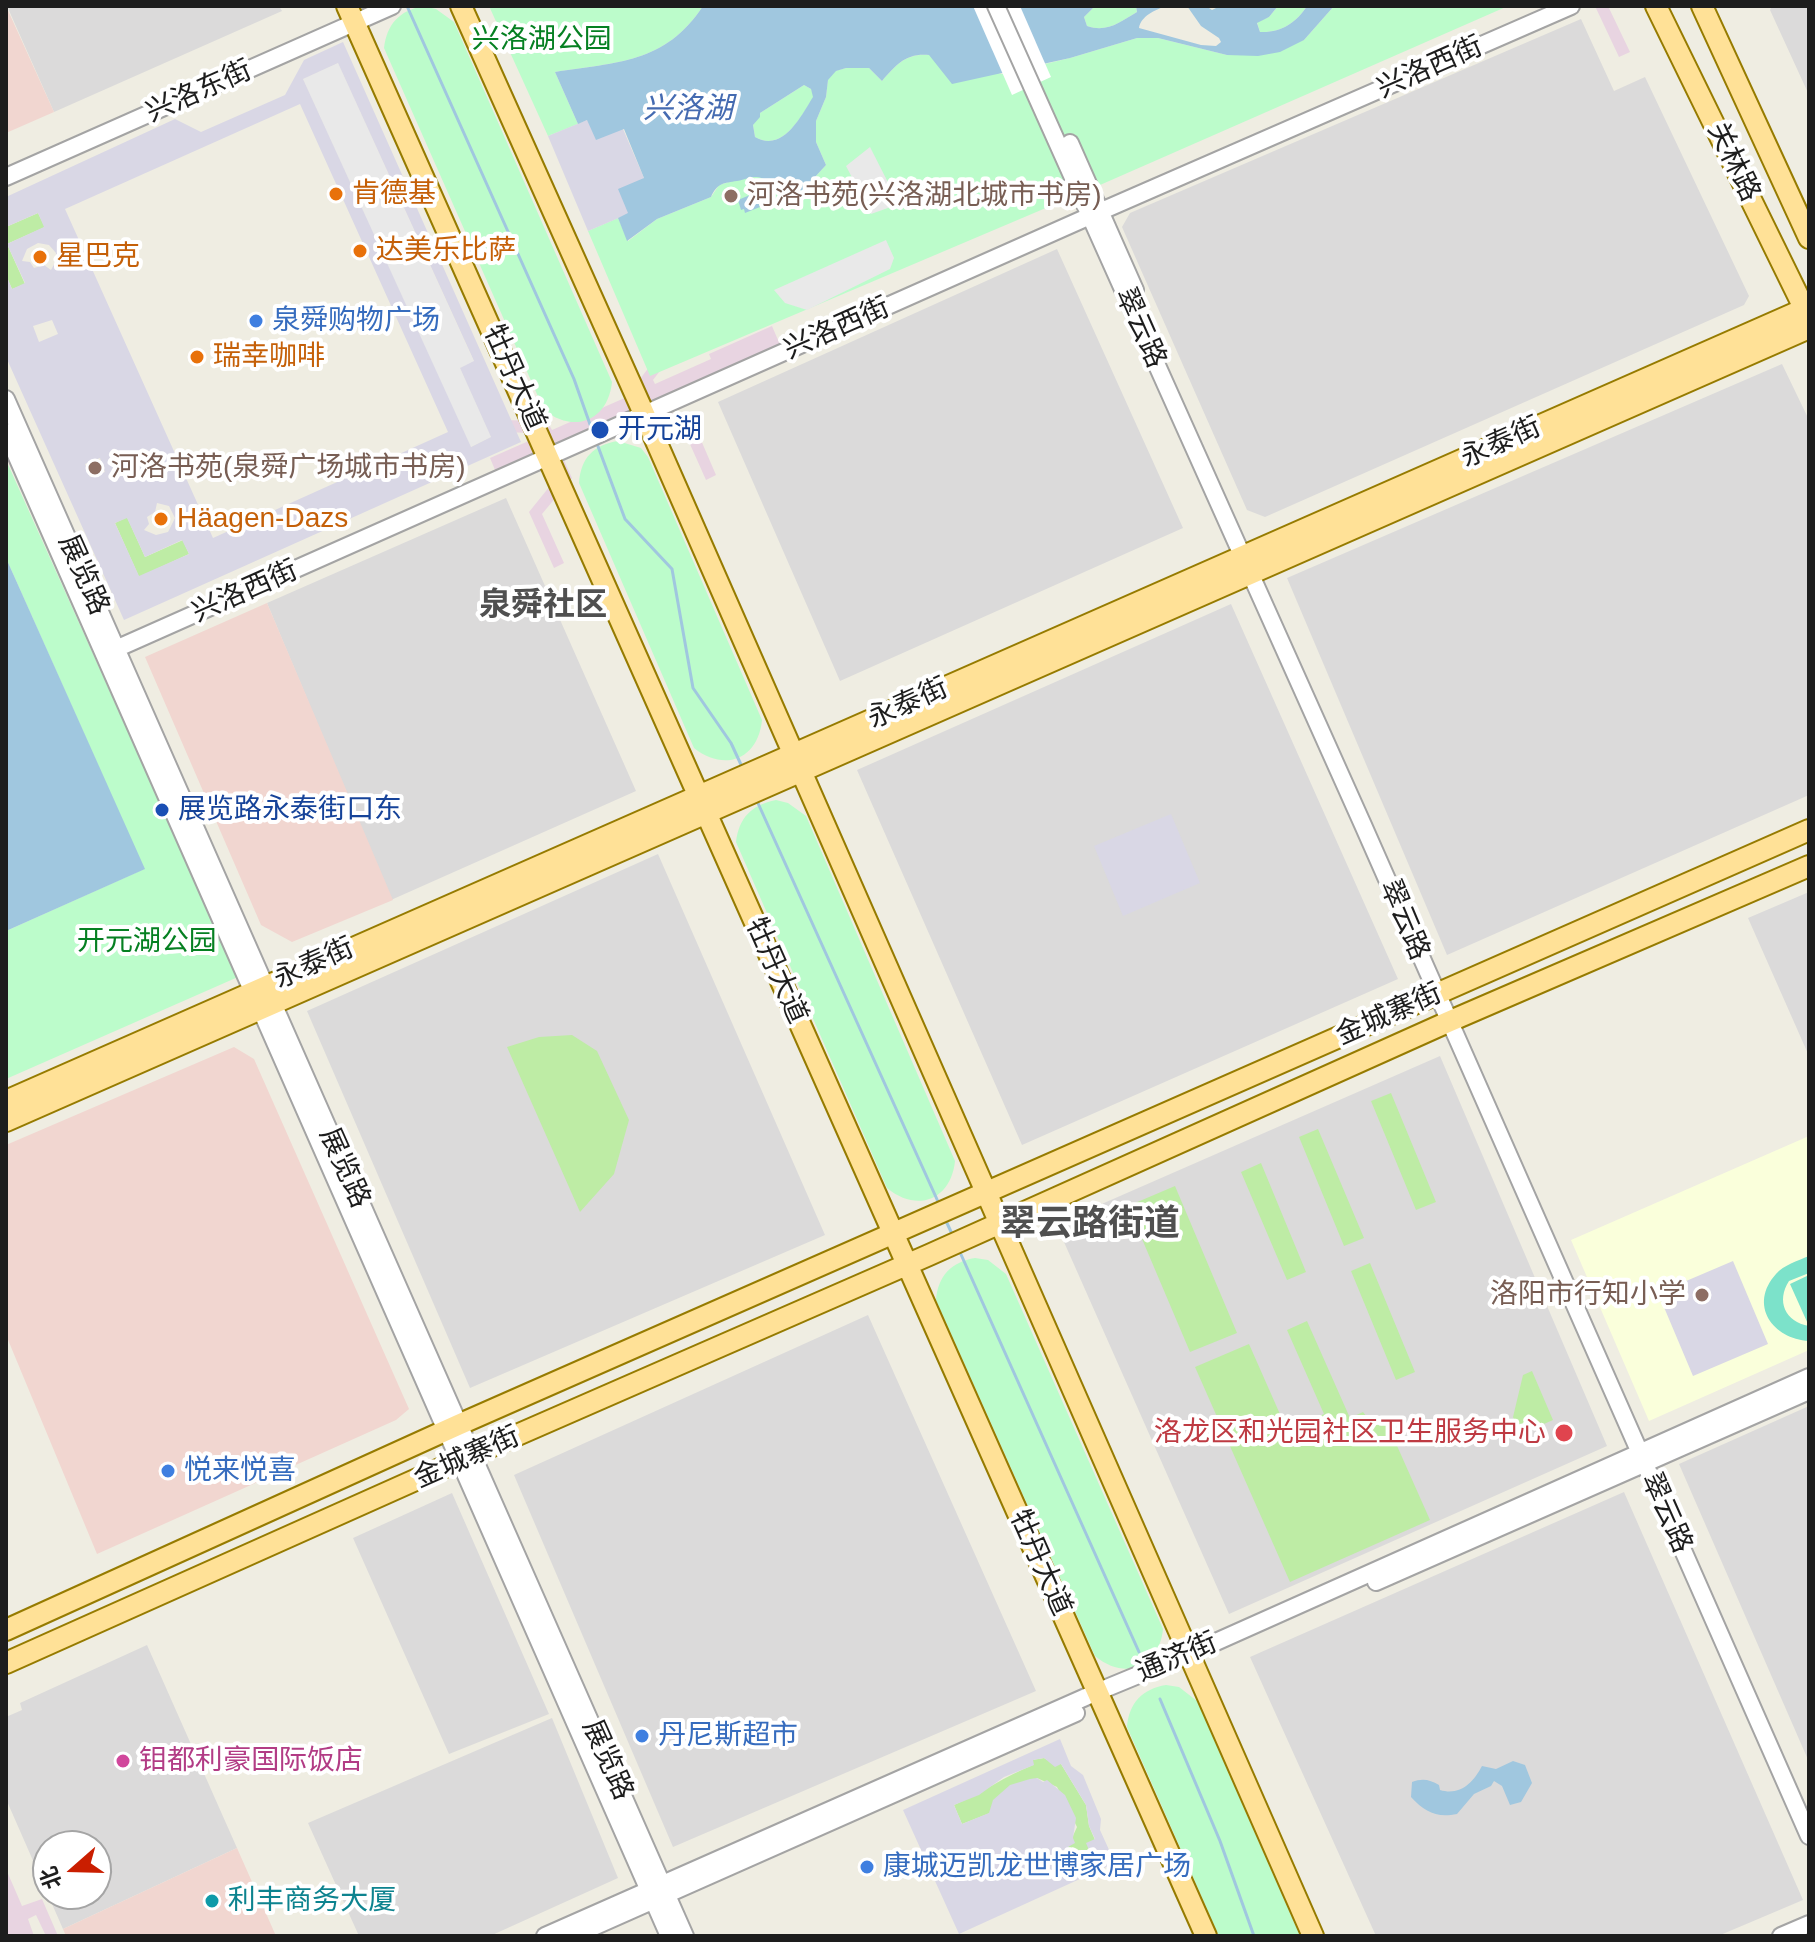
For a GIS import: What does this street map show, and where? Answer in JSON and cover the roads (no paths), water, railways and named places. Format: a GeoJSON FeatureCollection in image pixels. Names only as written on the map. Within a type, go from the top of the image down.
{"type":"FeatureCollection","features":[{"type":"Feature","properties":{"kind":"main road"},"geometry":{"type":"LineString","coordinates":[[461,6],[643,411],[796,764],[991,1228],[1191,1658],[1313,1936]]}},
{"type":"Feature","properties":{"kind":"main road","name":"关林路"},"geometry":{"type":"LineString","coordinates":[[1656,6],[1808,316]]}},
{"type":"Feature","properties":{"kind":"main road","name":"关林路"},"geometry":{"type":"LineString","coordinates":[[1702,6],[1809,238]]}},
{"type":"Feature","properties":{"kind":"main road","name":"牡丹大道"},"geometry":{"type":"LineString","coordinates":[[355,12],[702,805],[1206,1936]]}},
{"type":"Feature","properties":{"kind":"main road","name":"永泰街"},"geometry":{"type":"LineString","coordinates":[[6,1101],[261,997],[702,805],[1808,316]]}},
{"type":"Feature","properties":{"kind":"main road","name":"金城寨街"},"geometry":{"type":"LineString","coordinates":[[6,1630],[452,1428],[1809,830]]}},
{"type":"Feature","properties":{"kind":"main road","name":"金城寨街"},"geometry":{"type":"LineString","coordinates":[[6,1663],[991,1228],[1453,1020],[1809,866]]}},
{"type":"Feature","properties":{"kind":"main road","name":"永泰街"},"geometry":{"type":"LineString","coordinates":[[6,1121],[261,997]]}},
{"type":"Feature","properties":{"kind":"street","name":"兴洛东街"},"geometry":{"type":"LineString","coordinates":[[6,167],[355,12],[392,6]]}},
{"type":"Feature","properties":{"kind":"street","name":"翠云路"},"geometry":{"type":"LineString","coordinates":[[996,6],[1035,81],[1094,210],[1646,1457],[1809,1836]]}},
{"type":"Feature","properties":{"kind":"street","name":"翠云路"},"geometry":{"type":"LineString","coordinates":[[1007,6],[1035,81]]}},
{"type":"Feature","properties":{"kind":"street","name":"兴洛西街"},"geometry":{"type":"LineString","coordinates":[[108,648],[1549,6]]}},
{"type":"Feature","properties":{"kind":"street","name":"兴洛西街"},"geometry":{"type":"LineString","coordinates":[[1094,210],[1571,6]]}},
{"type":"Feature","properties":{"kind":"street","name":"兴洛东街"},"geometry":{"type":"LineString","coordinates":[[6,177],[355,12]]}},
{"type":"Feature","properties":{"kind":"street","name":"展览路"},"geometry":{"type":"LineString","coordinates":[[6,399],[108,648],[261,997],[658,1893],[685,1936]]}},
{"type":"Feature","properties":{"kind":"street","name":"展览路"},"geometry":{"type":"LineString","coordinates":[[6,432],[108,648]]}},
{"type":"Feature","properties":{"kind":"street","name":"通济街"},"geometry":{"type":"LineString","coordinates":[[1646,1457],[1809,1377]]}},
{"type":"Feature","properties":{"kind":"street","name":"通济街"},"geometry":{"type":"LineString","coordinates":[[573,1936],[658,1893],[1099,1697],[1646,1457],[1809,1391]]}},
{"type":"Feature","properties":{"kind":"street","name":"翠云路"},"geometry":{"type":"LineString","coordinates":[[1646,1457],[1809,1809]]}},
{"type":"Feature","properties":{"kind":"street","name":"展览路"},"geometry":{"type":"LineString","coordinates":[[658,1893],[669,1936]]}},
{"type":"Feature","properties":{"kind":"street","name":"通济街"},"geometry":{"type":"LineString","coordinates":[[545,1936],[658,1893]]}},
{"type":"Feature","properties":{"kind":"street"},"geometry":{"type":"LineString","coordinates":[[1781,1936],[1809,1924]]}},
{"type":"Feature","properties":{"kind":"water","name":"兴洛湖"},"geometry":{"type":"Polygon","coordinates":[[[703,6],[1095,6],[1084,17],[1087,26],[1101,28],[1137,12],[1136,6],[1166,6],[1146,17],[1139,28],[1201,45],[1216,46],[1221,42],[1219,38],[1201,26],[1187,6],[1206,6],[1212,10],[1220,6],[1278,6],[1269,17],[1257,23],[1260,32],[1287,26],[1307,6],[1334,6],[1304,40],[1280,52],[1258,56],[1227,55],[1158,38],[1137,38],[1070,58],[952,84],[929,55],[902,61],[882,81],[869,68],[836,71],[828,80],[826,97],[816,121],[816,142],[826,165],[803,190],[799,192],[796,188],[783,193],[784,196],[779,199],[777,194],[782,191],[777,179],[769,182],[753,177],[725,183],[718,186],[711,197],[657,219],[627,241],[618,218],[628,213],[618,189],[644,178],[624,129],[596,140],[587,120],[578,124],[555,72],[638,57],[656,50],[688,25],[703,6]],[[804,85],[760,113],[753,125],[755,137],[774,140],[790,130],[813,97],[811,89],[804,85]]]}},
{"type":"Feature","properties":{"kind":"water"},"geometry":{"type":"Polygon","coordinates":[[[750,195],[751,198],[755,196],[760,207],[745,213],[738,200],[750,195]]]}},
{"type":"Feature","properties":{"kind":"water"},"geometry":{"type":"Polygon","coordinates":[[[6,558],[145,869],[6,931],[6,558]]]}},
{"type":"Feature","properties":{"kind":"water"},"geometry":{"type":"Polygon","coordinates":[[[1513,1761],[1525,1765],[1532,1783],[1521,1802],[1510,1805],[1502,1786],[1494,1781],[1491,1786],[1474,1794],[1457,1814],[1431,1813],[1411,1797],[1412,1782],[1429,1781],[1439,1785],[1440,1790],[1460,1790],[1470,1783],[1482,1766],[1496,1769],[1513,1761]]]}},
{"type":"Feature","properties":{"kind":"waterway"},"geometry":{"type":"LineString","coordinates":[[407,6],[574,379],[592,430]]}},
{"type":"Feature","properties":{"kind":"waterway"},"geometry":{"type":"LineString","coordinates":[[596,441],[625,519],[672,569],[693,688],[731,743],[743,769]]}},
{"type":"Feature","properties":{"kind":"waterway"},"geometry":{"type":"LineString","coordinates":[[757,801],[940,1206]]}},
{"type":"Feature","properties":{"kind":"waterway"},"geometry":{"type":"LineString","coordinates":[[946,1221],[953,1236]]}},
{"type":"Feature","properties":{"kind":"waterway"},"geometry":{"type":"LineString","coordinates":[[959,1250],[1139,1652]]}},
{"type":"Feature","properties":{"kind":"waterway"},"geometry":{"type":"LineString","coordinates":[[1160,1699],[1220,1841],[1254,1936]]}},
{"type":"Feature","properties":{"kind":"place","name":"肯德基"},"geometry":{"type":"Point","coordinates":[336,194]}},
{"type":"Feature","properties":{"kind":"place","name":"河洛书苑(兴洛湖北城市书房)"},"geometry":{"type":"Point","coordinates":[731,196]}},
{"type":"Feature","properties":{"kind":"place","name":"达美乐比萨"},"geometry":{"type":"Point","coordinates":[360,251]}},
{"type":"Feature","properties":{"kind":"place","name":"星巴克"},"geometry":{"type":"Point","coordinates":[40,257]}},
{"type":"Feature","properties":{"kind":"place","name":"泉舜购物广场"},"geometry":{"type":"Point","coordinates":[256,321]}},
{"type":"Feature","properties":{"kind":"place","name":"瑞幸咖啡"},"geometry":{"type":"Point","coordinates":[197,357]}},
{"type":"Feature","properties":{"kind":"place","name":"开元湖"},"geometry":{"type":"Point","coordinates":[600,430]}},
{"type":"Feature","properties":{"kind":"place","name":"河洛书苑(泉舜广场城市书房)"},"geometry":{"type":"Point","coordinates":[95,468]}},
{"type":"Feature","properties":{"kind":"place","name":"Häagen-Dazs"},"geometry":{"type":"Point","coordinates":[161,519]}},
{"type":"Feature","properties":{"kind":"place","name":"展览路永泰街口东"},"geometry":{"type":"Point","coordinates":[162,810]}},
{"type":"Feature","properties":{"kind":"place","name":"洛阳市行知小学"},"geometry":{"type":"Point","coordinates":[1702,1295]}},
{"type":"Feature","properties":{"kind":"place","name":"洛龙区和光园社区卫生服务中心"},"geometry":{"type":"Point","coordinates":[1564,1433]}},
{"type":"Feature","properties":{"kind":"place","name":"悦来悦喜"},"geometry":{"type":"Point","coordinates":[168,1471]}},
{"type":"Feature","properties":{"kind":"place","name":"丹尼斯超市"},"geometry":{"type":"Point","coordinates":[642,1736]}},
{"type":"Feature","properties":{"kind":"place","name":"钼都利豪国际饭店"},"geometry":{"type":"Point","coordinates":[123,1761]}},
{"type":"Feature","properties":{"kind":"place","name":"康城迈凯龙世博家居广场"},"geometry":{"type":"Point","coordinates":[867,1867]}},
{"type":"Feature","properties":{"kind":"place","name":"利丰商务大厦"},"geometry":{"type":"Point","coordinates":[212,1901]}},
{"type":"Feature","properties":{"kind":"district","name":"泉舜社区"},"geometry":{"type":"Point","coordinates":[543,606]}},
{"type":"Feature","properties":{"kind":"district","name":"翠云路街道"},"geometry":{"type":"Point","coordinates":[1090,1225]}},
{"type":"Feature","properties":{"kind":"park label","name":"兴洛湖公园"},"geometry":{"type":"Point","coordinates":[542,40]}},
{"type":"Feature","properties":{"kind":"park label","name":"开元湖公园"},"geometry":{"type":"Point","coordinates":[147,942]}}]}
